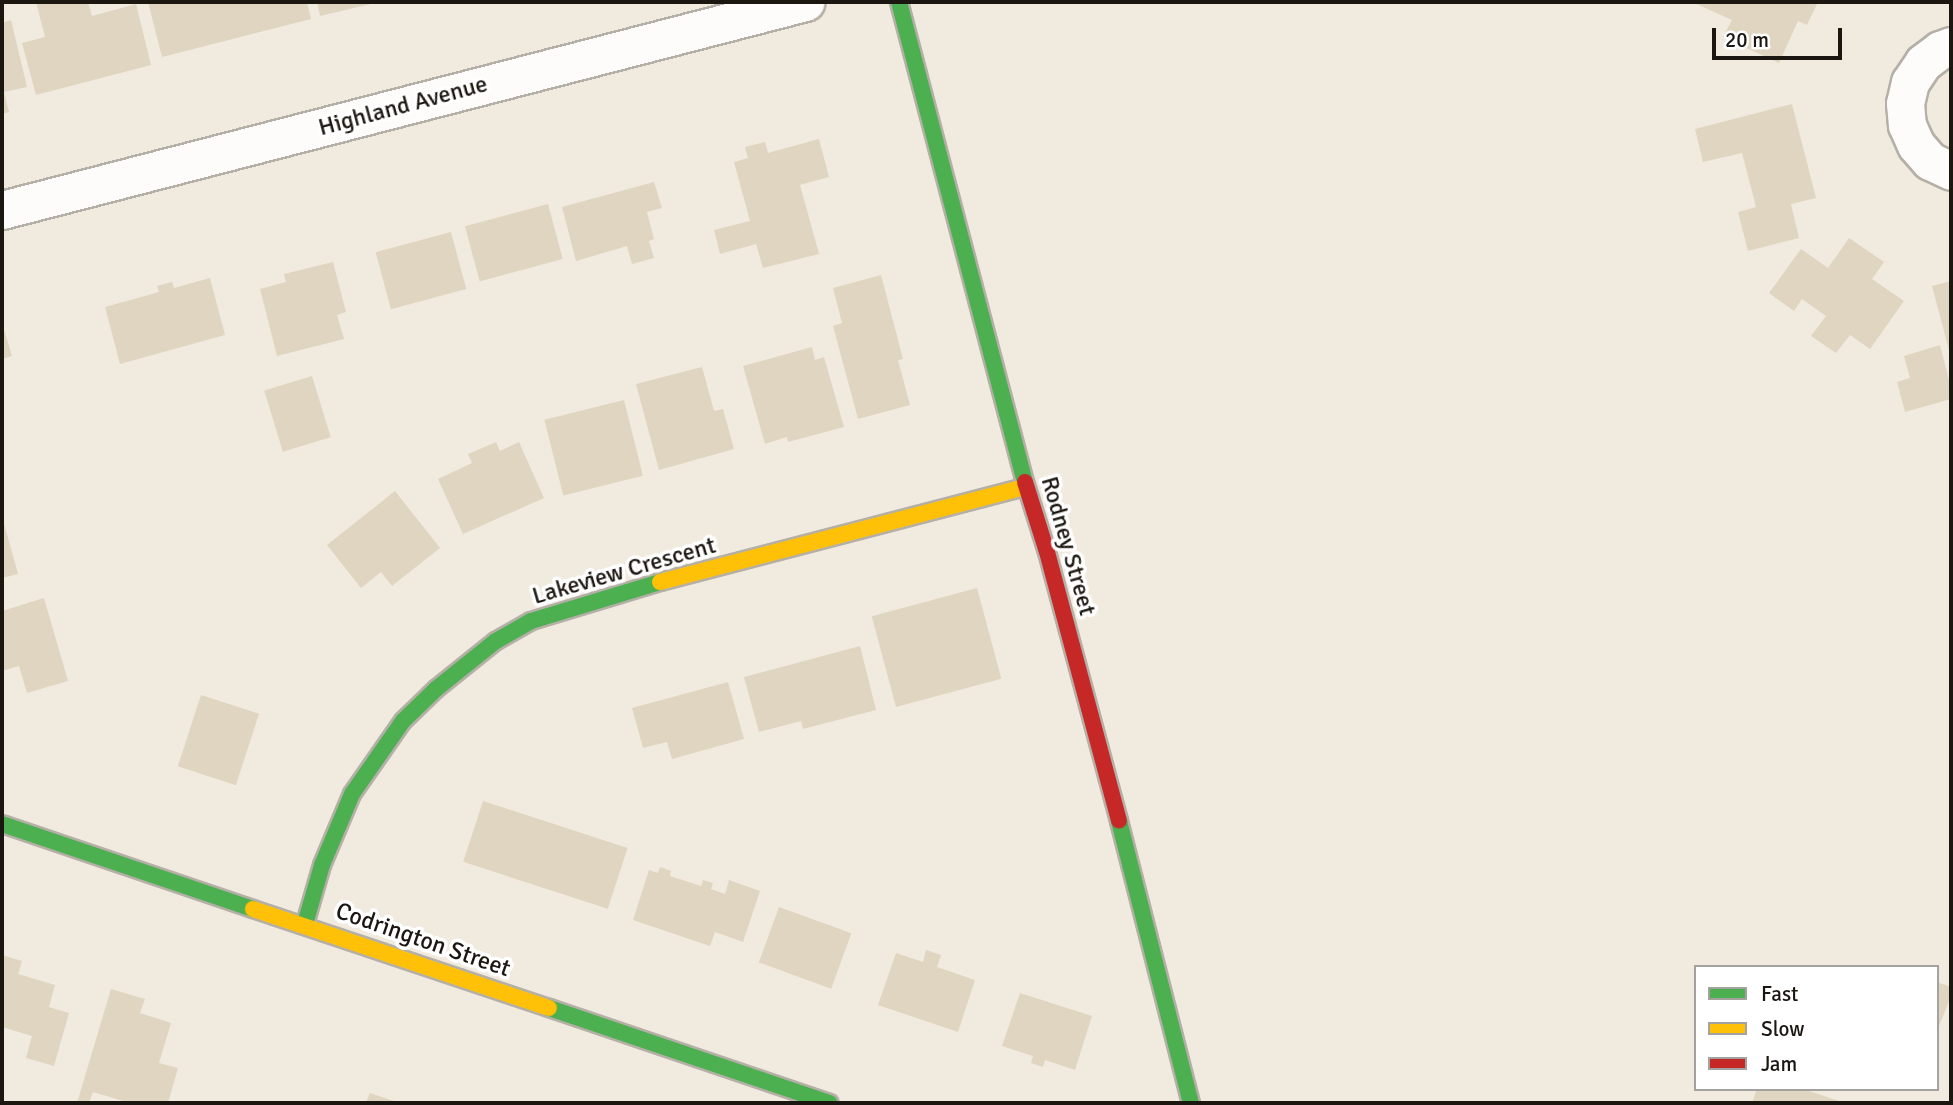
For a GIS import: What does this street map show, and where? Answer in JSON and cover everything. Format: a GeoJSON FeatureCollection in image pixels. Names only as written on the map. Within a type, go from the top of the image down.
{"type":"FeatureCollection","features":[{"type":"Feature","properties":{"kind":"street","name":"Highland Avenue"},"geometry":{"type":"LineString","coordinates":[[2,210],[804,2]]}},
{"type":"Feature","properties":{"kind":"street","name":"Rodney Street"},"geometry":{"type":"LineString","coordinates":[[899,2],[1027,487],[1051,565],[1126,847],[1191,1103]]}},
{"type":"Feature","properties":{"kind":"street"},"geometry":{"type":"LineString","coordinates":[[1951,46],[1940,50],[1923,63],[1910,82],[1905,103],[1907,125],[1916,145],[1930,161],[1951,171]]}},
{"type":"Feature","properties":{"kind":"street","name":"Lakeview Crescent"},"geometry":{"type":"LineString","coordinates":[[305,924],[323,865],[352,794],[379,753],[403,721],[436,689],[496,641],[531,621],[641,587],[1027,487]]}},
{"type":"Feature","properties":{"kind":"street","name":"Codrington Street"},"geometry":{"type":"LineString","coordinates":[[2,824],[305,924],[829,1103]]}},
{"type":"Feature","properties":{"kind":"building"},"geometry":{"type":"Polygon","coordinates":[[[36,2],[88,2],[92,16],[136,4],[151,65],[36,95],[22,43],[45,37],[36,2]]]}},
{"type":"Feature","properties":{"kind":"building"},"geometry":{"type":"Polygon","coordinates":[[[148,2],[307,2],[311,19],[162,57],[148,2]]]}},
{"type":"Feature","properties":{"kind":"building"},"geometry":{"type":"Polygon","coordinates":[[[317,2],[375,2],[375,3],[320,16],[317,2]]]}},
{"type":"Feature","properties":{"kind":"building"},"geometry":{"type":"Polygon","coordinates":[[[1692,2],[1818,2],[1807,25],[1798,21],[1779,63],[1723,37],[1732,20],[1692,2]]]}},
{"type":"Feature","properties":{"kind":"building"},"geometry":{"type":"Polygon","coordinates":[[[11,20],[27,87],[4,92],[9,112],[2,114],[2,23],[11,20]]]}},
{"type":"Feature","properties":{"kind":"building"},"geometry":{"type":"Polygon","coordinates":[[[1792,104],[1816,198],[1791,204],[1799,238],[1748,251],[1738,212],[1756,207],[1742,153],[1703,162],[1695,129],[1792,104]]]}},
{"type":"Feature","properties":{"kind":"building"},"geometry":{"type":"Polygon","coordinates":[[[819,139],[829,177],[800,185],[819,254],[763,268],[756,244],[720,254],[714,230],[750,221],[734,162],[748,158],[745,147],[765,142],[768,153],[819,139]]]}},
{"type":"Feature","properties":{"kind":"building"},"geometry":{"type":"Polygon","coordinates":[[[654,182],[662,208],[647,212],[654,239],[649,241],[654,258],[632,264],[627,246],[576,261],[562,207],[654,182]]]}},
{"type":"Feature","properties":{"kind":"building"},"geometry":{"type":"Polygon","coordinates":[[[548,204],[563,259],[480,281],[465,226],[548,204]]]}},
{"type":"Feature","properties":{"kind":"building"},"geometry":{"type":"Polygon","coordinates":[[[451,232],[466,289],[391,309],[376,252],[451,232]]]}},
{"type":"Feature","properties":{"kind":"building"},"geometry":{"type":"Polygon","coordinates":[[[1849,238],[1884,262],[1872,279],[1904,301],[1870,349],[1850,335],[1836,353],[1811,336],[1826,316],[1802,299],[1794,311],[1769,293],[1801,249],[1828,268],[1849,238]]]}},
{"type":"Feature","properties":{"kind":"building"},"geometry":{"type":"Polygon","coordinates":[[[333,262],[346,312],[337,315],[344,339],[277,356],[260,289],[286,282],[284,274],[333,262]]]}},
{"type":"Feature","properties":{"kind":"building"},"geometry":{"type":"Polygon","coordinates":[[[881,275],[903,359],[898,360],[910,405],[858,419],[833,326],[842,323],[833,288],[881,275]]]}},
{"type":"Feature","properties":{"kind":"building"},"geometry":{"type":"Polygon","coordinates":[[[210,278],[225,335],[120,364],[105,307],[159,292],[157,286],[172,282],[174,288],[210,278]]]}},
{"type":"Feature","properties":{"kind":"building"},"geometry":{"type":"Polygon","coordinates":[[[1951,281],[1951,350],[1949,350],[1932,286],[1951,281]]]}},
{"type":"Feature","properties":{"kind":"building"},"geometry":{"type":"Polygon","coordinates":[[[2,323],[12,356],[2,359],[2,323]]]}},
{"type":"Feature","properties":{"kind":"building"},"geometry":{"type":"Polygon","coordinates":[[[1940,345],[1951,388],[1951,399],[1905,412],[1897,382],[1910,378],[1904,356],[1940,345]]]}},
{"type":"Feature","properties":{"kind":"building"},"geometry":{"type":"Polygon","coordinates":[[[812,347],[815,360],[824,357],[844,427],[788,442],[787,437],[765,444],[743,366],[812,347]]]}},
{"type":"Feature","properties":{"kind":"building"},"geometry":{"type":"Polygon","coordinates":[[[702,367],[714,411],[723,409],[734,449],[659,470],[636,384],[702,367]]]}},
{"type":"Feature","properties":{"kind":"building"},"geometry":{"type":"Polygon","coordinates":[[[312,376],[331,437],[283,452],[264,391],[312,376]]]}},
{"type":"Feature","properties":{"kind":"building"},"geometry":{"type":"Polygon","coordinates":[[[624,400],[643,476],[563,496],[544,420],[624,400]]]}},
{"type":"Feature","properties":{"kind":"building"},"geometry":{"type":"Polygon","coordinates":[[[496,442],[500,451],[519,442],[544,498],[463,534],[438,479],[472,463],[468,454],[496,442]]]}},
{"type":"Feature","properties":{"kind":"building"},"geometry":{"type":"Polygon","coordinates":[[[395,491],[440,548],[392,586],[381,572],[361,588],[327,545],[395,491]]]}},
{"type":"Feature","properties":{"kind":"building"},"geometry":{"type":"Polygon","coordinates":[[[2,516],[18,574],[2,578],[2,516]]]}},
{"type":"Feature","properties":{"kind":"building"},"geometry":{"type":"Polygon","coordinates":[[[977,588],[1001,679],[896,707],[872,616],[977,588]]]}},
{"type":"Feature","properties":{"kind":"building"},"geometry":{"type":"Polygon","coordinates":[[[44,598],[68,681],[27,693],[19,666],[2,671],[2,611],[44,598]]]}},
{"type":"Feature","properties":{"kind":"building"},"geometry":{"type":"Polygon","coordinates":[[[860,646],[876,710],[803,729],[801,721],[759,732],[744,677],[860,646]]]}},
{"type":"Feature","properties":{"kind":"building"},"geometry":{"type":"Polygon","coordinates":[[[728,682],[744,739],[672,759],[667,742],[643,748],[632,708],[728,682]]]}},
{"type":"Feature","properties":{"kind":"building"},"geometry":{"type":"Polygon","coordinates":[[[201,695],[259,714],[236,785],[178,766],[201,695]]]}},
{"type":"Feature","properties":{"kind":"building"},"geometry":{"type":"Polygon","coordinates":[[[483,801],[628,848],[608,909],[463,862],[483,801]]]}},
{"type":"Feature","properties":{"kind":"building"},"geometry":{"type":"Polygon","coordinates":[[[660,867],[671,871],[670,876],[701,886],[703,880],[713,883],[711,889],[725,894],[729,880],[760,891],[743,942],[715,932],[710,946],[633,920],[649,870],[658,873],[660,867]]]}},
{"type":"Feature","properties":{"kind":"building"},"geometry":{"type":"Polygon","coordinates":[[[779,907],[851,933],[831,989],[759,962],[779,907]]]}},
{"type":"Feature","properties":{"kind":"building"},"geometry":{"type":"Polygon","coordinates":[[[926,950],[941,955],[937,967],[975,980],[958,1032],[878,1005],[896,953],[923,962],[926,950]]]}},
{"type":"Feature","properties":{"kind":"building"},"geometry":{"type":"Polygon","coordinates":[[[2,955],[22,961],[18,974],[55,985],[49,1007],[69,1013],[54,1066],[26,1058],[32,1036],[2,1027],[2,955]]]}},
{"type":"Feature","properties":{"kind":"building"},"geometry":{"type":"Polygon","coordinates":[[[1939,983],[1951,987],[1951,996],[1939,1026],[1939,983]]]}},
{"type":"Feature","properties":{"kind":"building"},"geometry":{"type":"Polygon","coordinates":[[[111,989],[145,999],[140,1013],[171,1023],[159,1063],[178,1068],[168,1103],[130,1103],[93,1092],[89,1103],[77,1103],[111,989]]]}},
{"type":"Feature","properties":{"kind":"building"},"geometry":{"type":"Polygon","coordinates":[[[1020,993],[1092,1016],[1075,1070],[1045,1060],[1043,1067],[1031,1063],[1033,1056],[1002,1046],[1020,993]]]}},
{"type":"Feature","properties":{"kind":"building"},"geometry":{"type":"Polygon","coordinates":[[[1756,1091],[1809,1091],[1845,1103],[1752,1103],[1756,1091]]]}},
{"type":"Feature","properties":{"kind":"building"},"geometry":{"type":"Polygon","coordinates":[[[370,1093],[400,1103],[366,1103],[370,1093]]]}},
{"type":"Feature","properties":{"kind":"traffic: fast"},"geometry":{"type":"LineString","coordinates":[[899,2],[1025,482]]}},
{"type":"Feature","properties":{"kind":"traffic: fast"},"geometry":{"type":"LineString","coordinates":[[305,924],[322,865],[352,794],[403,721],[436,689],[496,641],[531,621],[660,582]]}},
{"type":"Feature","properties":{"kind":"traffic: fast"},"geometry":{"type":"LineString","coordinates":[[1119,821],[1191,1103]]}},
{"type":"Feature","properties":{"kind":"traffic: fast"},"geometry":{"type":"LineString","coordinates":[[2,824],[253,909]]}},
{"type":"Feature","properties":{"kind":"traffic: fast"},"geometry":{"type":"LineString","coordinates":[[549,1008],[829,1103]]}},
{"type":"Feature","properties":{"kind":"traffic: slow"},"geometry":{"type":"LineString","coordinates":[[660,582],[1026,487]]}},
{"type":"Feature","properties":{"kind":"traffic: slow"},"geometry":{"type":"LineString","coordinates":[[253,909],[549,1008]]}},
{"type":"Feature","properties":{"kind":"traffic: jam"},"geometry":{"type":"LineString","coordinates":[[1025,482],[1047,552],[1119,821]]}}]}
